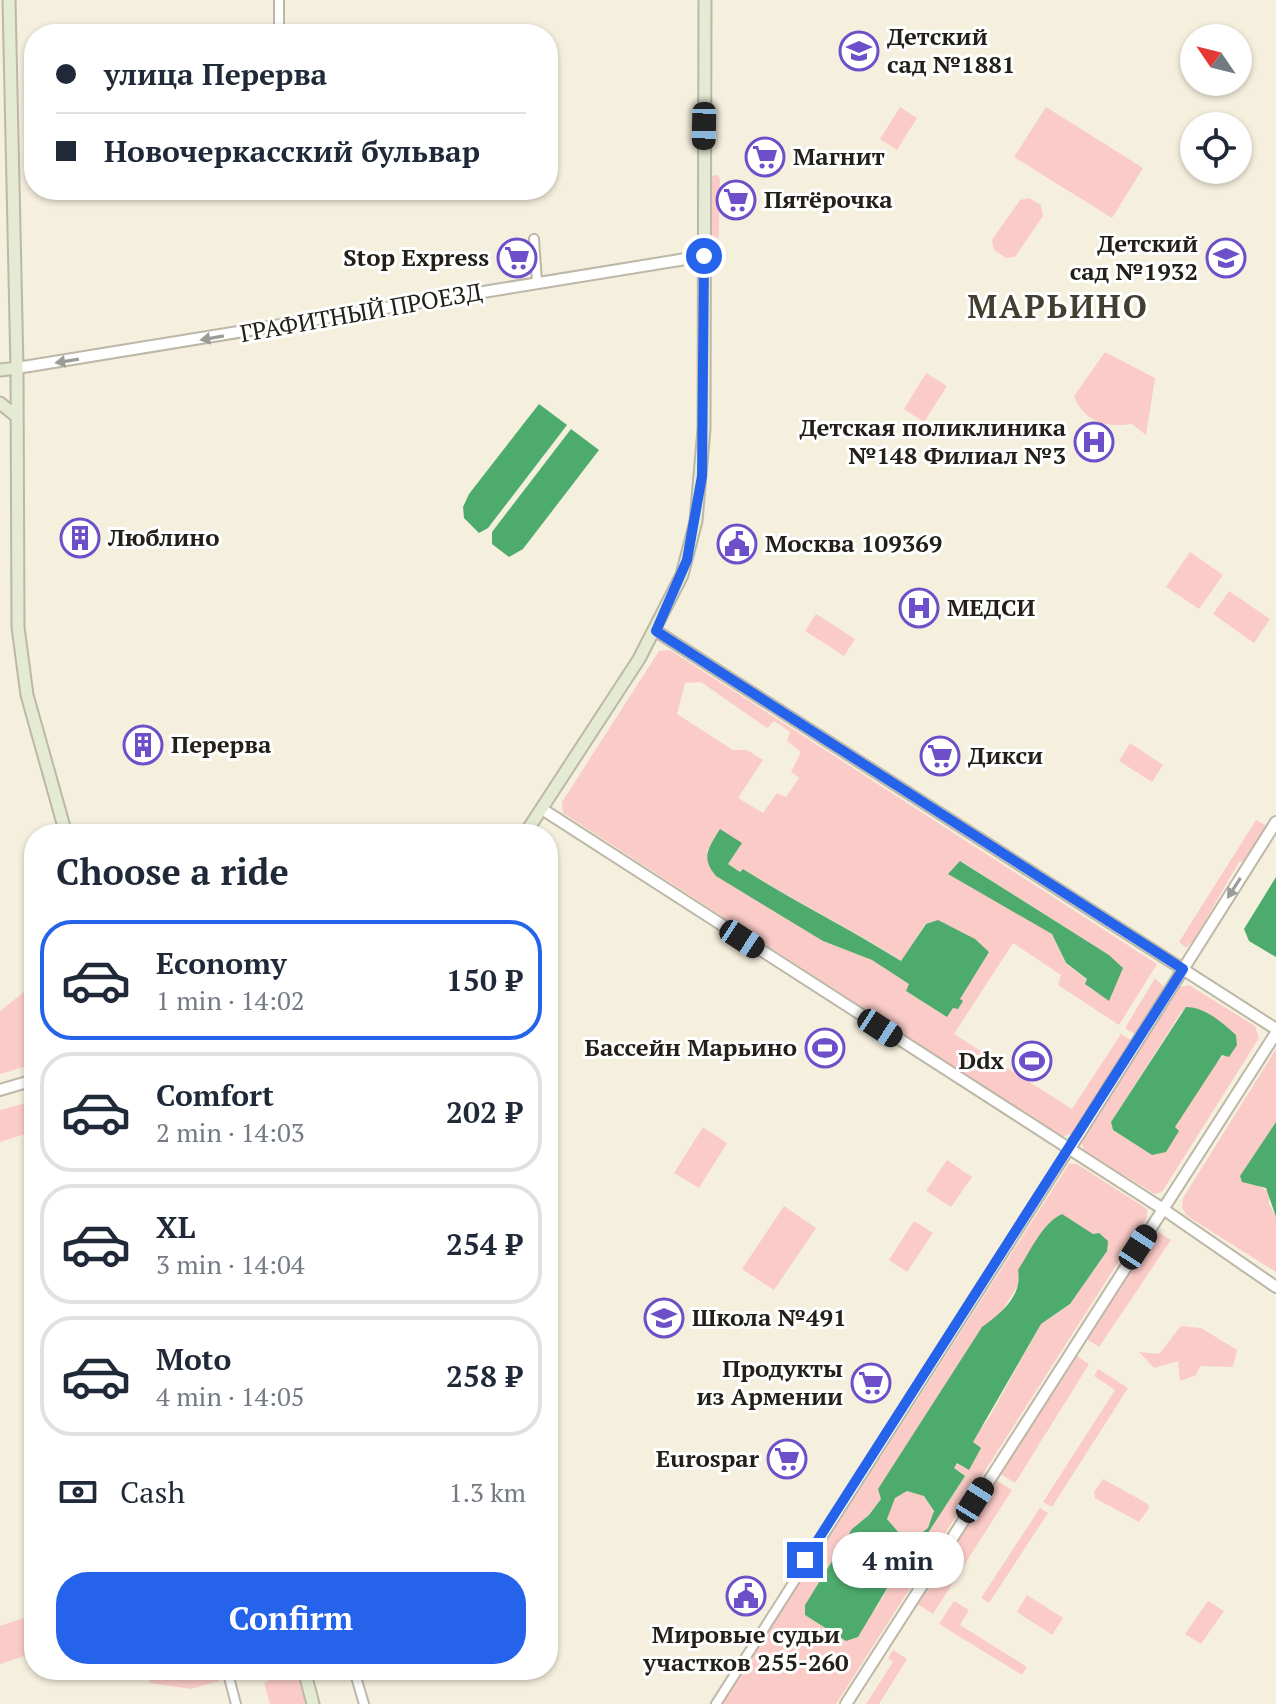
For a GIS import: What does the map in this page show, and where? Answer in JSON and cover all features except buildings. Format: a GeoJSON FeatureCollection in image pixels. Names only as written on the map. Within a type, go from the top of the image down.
{"type":"FeatureCollection","features":[{"type":"Feature","properties":{"kind":"main road"},"geometry":{"type":"LineString","coordinates":[[9,0],[17,368],[15,540],[23,674],[63,824]]}},
{"type":"Feature","properties":{"kind":"main road"},"geometry":{"type":"LineString","coordinates":[[532,824],[656,631],[687,560],[702,476],[705,0]]}},
{"type":"Feature","properties":{"kind":"main road"},"geometry":{"type":"LineString","coordinates":[[0,370],[17,368]]}},
{"type":"Feature","properties":{"kind":"main road"},"geometry":{"type":"LineString","coordinates":[[0,403],[16,416]]}},
{"type":"Feature","properties":{"kind":"main road"},"geometry":{"type":"LineString","coordinates":[[307,1680],[313,1704]]}},
{"type":"Feature","properties":{"kind":"street"},"geometry":{"type":"LineString","coordinates":[[279,0],[279,24]]}},
{"type":"Feature","properties":{"kind":"street"},"geometry":{"type":"LineString","coordinates":[[534,239],[537,282]]}},
{"type":"Feature","properties":{"kind":"street","name":"ГРАФИТНЫЙ ПРОЕЗД"},"geometry":{"type":"LineString","coordinates":[[17,368],[704,256]]}},
{"type":"Feature","properties":{"kind":"street"},"geometry":{"type":"LineString","coordinates":[[656,631],[1276,1031],[846,1704]]}},
{"type":"Feature","properties":{"kind":"street"},"geometry":{"type":"LineString","coordinates":[[542,809],[1163,1209],[1276,1287]]}},
{"type":"Feature","properties":{"kind":"street"},"geometry":{"type":"LineString","coordinates":[[716,1704],[1276,822]]}},
{"type":"Feature","properties":{"kind":"street"},"geometry":{"type":"LineString","coordinates":[[0,1090],[24,1083]]}},
{"type":"Feature","properties":{"kind":"street"},"geometry":{"type":"LineString","coordinates":[[230,1680],[236,1704]]}},
{"type":"Feature","properties":{"kind":"street"},"geometry":{"type":"LineString","coordinates":[[357,1680],[364,1704]]}},
{"type":"Feature","properties":{"kind":"shaded area"},"geometry":{"type":"Polygon","coordinates":[[[900,107],[917,118],[897,150],[880,139],[900,107]]]}},
{"type":"Feature","properties":{"kind":"shaded area"},"geometry":{"type":"Polygon","coordinates":[[[1046,107],[1143,168],[1112,218],[1014,157],[1046,107]]]}},
{"type":"Feature","properties":{"kind":"shaded area"},"geometry":{"type":"Polygon","coordinates":[[[711,176],[720,178],[718,269],[711,269],[711,176]]]}},
{"type":"Feature","properties":{"kind":"shaded area"},"geometry":{"type":"Polygon","coordinates":[[[1029,198],[1041,205],[1043,216],[1015,257],[1006,258],[994,250],[992,240],[1020,200],[1029,198]]]}},
{"type":"Feature","properties":{"kind":"shaded area"},"geometry":{"type":"Polygon","coordinates":[[[1105,352],[1155,378],[1146,435],[1132,424],[1114,425],[1097,421],[1078,405],[1074,396],[1105,352]]]}},
{"type":"Feature","properties":{"kind":"shaded area"},"geometry":{"type":"Polygon","coordinates":[[[926,373],[947,386],[924,422],[904,409],[926,373]]]}},
{"type":"Feature","properties":{"kind":"shaded area"},"geometry":{"type":"Polygon","coordinates":[[[539,404],[567,425],[488,528],[479,533],[464,518],[463,507],[469,494],[539,404]]]}},
{"type":"Feature","properties":{"kind":"shaded area"},"geometry":{"type":"Polygon","coordinates":[[[571,429],[599,450],[523,549],[509,557],[492,544],[492,532],[571,429]]]}},
{"type":"Feature","properties":{"kind":"shaded area"},"geometry":{"type":"Polygon","coordinates":[[[1190,552],[1223,575],[1199,609],[1166,587],[1190,552]]]}},
{"type":"Feature","properties":{"kind":"shaded area"},"geometry":{"type":"Polygon","coordinates":[[[1229,591],[1270,619],[1254,643],[1213,614],[1229,591]]]}},
{"type":"Feature","properties":{"kind":"shaded area"},"geometry":{"type":"Polygon","coordinates":[[[816,614],[855,639],[844,656],[805,631],[816,614]]]}},
{"type":"Feature","properties":{"kind":"shaded area"},"geometry":{"type":"Polygon","coordinates":[[[670,650],[1157,964],[1119,1025],[1058,985],[1061,975],[1013,943],[954,1034],[1072,1109],[1121,1034],[1132,1041],[1073,1133],[1062,1137],[563,813],[562,802],[659,651],[670,650]],[[701,682],[685,683],[677,714],[733,750],[747,750],[763,760],[738,798],[763,813],[777,793],[786,797],[799,778],[791,772],[801,752],[787,741],[790,732],[774,721],[767,728],[701,682]],[[742,843],[706,850],[823,941],[872,960],[910,984],[906,991],[947,1017],[988,953],[925,924],[902,961],[743,869],[740,872],[728,864],[742,843]],[[961,861],[996,898],[1052,934],[1066,964],[1088,980],[1086,985],[1094,991],[1123,968],[1109,955],[961,861]]]}},
{"type":"Feature","properties":{"kind":"shaded area"},"geometry":{"type":"Polygon","coordinates":[[[1130,743],[1163,765],[1152,782],[1119,761],[1130,743]]]}},
{"type":"Feature","properties":{"kind":"shaded area"},"geometry":{"type":"Polygon","coordinates":[[[1256,820],[1267,826],[1245,861],[1239,862],[1194,940],[1186,948],[1179,942],[1256,820]]]}},
{"type":"Feature","properties":{"kind":"shaded area"},"geometry":{"type":"Polygon","coordinates":[[[720,829],[742,843],[728,864],[740,872],[743,869],[901,961],[926,924],[938,920],[975,939],[989,952],[960,999],[963,1001],[958,1009],[953,1008],[947,1017],[906,991],[909,984],[872,960],[823,941],[716,876],[707,858],[720,829]]]}},
{"type":"Feature","properties":{"kind":"shaded area"},"geometry":{"type":"Polygon","coordinates":[[[960,861],[1109,955],[1123,968],[1109,1001],[1085,984],[1087,979],[1066,963],[1052,934],[948,874],[960,861]]]}},
{"type":"Feature","properties":{"kind":"shaded area"},"geometry":{"type":"Polygon","coordinates":[[[1276,877],[1276,957],[1249,941],[1244,929],[1276,877]]]}},
{"type":"Feature","properties":{"kind":"shaded area"},"geometry":{"type":"Polygon","coordinates":[[[1155,978],[1165,988],[1136,1035],[1125,1028],[1155,978]]]}},
{"type":"Feature","properties":{"kind":"shaded area"},"geometry":{"type":"Polygon","coordinates":[[[1189,985],[1255,1026],[1259,1038],[1162,1192],[1155,1194],[1084,1151],[1080,1138],[1179,987],[1189,985]],[[1182,1011],[1111,1122],[1113,1130],[1152,1155],[1203,1080],[1237,1045],[1236,1035],[1226,1026],[1182,1011]]]}},
{"type":"Feature","properties":{"kind":"shaded area"},"geometry":{"type":"Polygon","coordinates":[[[24,992],[24,1067],[0,1074],[0,1011],[24,992]]]}},
{"type":"Feature","properties":{"kind":"shaded area"},"geometry":{"type":"Polygon","coordinates":[[[1186,1007],[1200,1010],[1219,1021],[1236,1035],[1237,1045],[1229,1057],[1222,1055],[1175,1127],[1179,1131],[1166,1152],[1152,1155],[1113,1130],[1111,1122],[1186,1007]]]}},
{"type":"Feature","properties":{"kind":"shaded area"},"geometry":{"type":"Polygon","coordinates":[[[1276,1049],[1276,1122],[1240,1176],[1269,1192],[1269,1204],[1276,1217],[1276,1272],[1187,1216],[1182,1208],[1183,1198],[1276,1049]]]}},
{"type":"Feature","properties":{"kind":"shaded area"},"geometry":{"type":"Polygon","coordinates":[[[24,1104],[24,1134],[0,1142],[0,1110],[24,1104]]]}},
{"type":"Feature","properties":{"kind":"shaded area"},"geometry":{"type":"Polygon","coordinates":[[[1276,1122],[1276,1217],[1266,1188],[1242,1182],[1240,1176],[1276,1122]]]}},
{"type":"Feature","properties":{"kind":"shaded area"},"geometry":{"type":"Polygon","coordinates":[[[703,1127],[727,1143],[699,1188],[674,1173],[703,1127]]]}},
{"type":"Feature","properties":{"kind":"shaded area"},"geometry":{"type":"Polygon","coordinates":[[[947,1160],[972,1177],[951,1207],[926,1191],[947,1160]]]}},
{"type":"Feature","properties":{"kind":"shaded area"},"geometry":{"type":"Polygon","coordinates":[[[1069,1164],[1077,1164],[1147,1209],[1147,1217],[836,1704],[722,1704],[1069,1164]],[[1020,1282],[1001,1313],[982,1328],[881,1499],[869,1515],[852,1529],[805,1605],[805,1615],[876,1609],[898,1570],[911,1559],[964,1477],[953,1468],[990,1416],[1041,1324],[1071,1304],[1020,1282]]]}},
{"type":"Feature","properties":{"kind":"shaded area"},"geometry":{"type":"Polygon","coordinates":[[[784,1206],[816,1228],[774,1290],[742,1269],[784,1206]]]}},
{"type":"Feature","properties":{"kind":"shaded area"},"geometry":{"type":"Polygon","coordinates":[[[1062,1214],[1093,1234],[1099,1233],[1108,1241],[1107,1251],[1070,1304],[1041,1324],[973,1442],[981,1448],[969,1470],[957,1463],[954,1468],[965,1476],[911,1559],[898,1570],[858,1637],[846,1641],[805,1615],[805,1605],[852,1529],[869,1515],[881,1499],[878,1489],[982,1327],[1003,1310],[1014,1296],[1018,1270],[1042,1231],[1062,1214]],[[907,1491],[895,1498],[887,1519],[899,1533],[919,1535],[928,1528],[934,1511],[924,1496],[907,1491]]]}},
{"type":"Feature","properties":{"kind":"shaded area"},"geometry":{"type":"Polygon","coordinates":[[[914,1221],[933,1233],[907,1272],[889,1260],[914,1221]]]}},
{"type":"Feature","properties":{"kind":"shaded area"},"geometry":{"type":"Polygon","coordinates":[[[1155,1230],[1171,1240],[1099,1347],[1085,1338],[1155,1230]]]}},
{"type":"Feature","properties":{"kind":"shaded area"},"geometry":{"type":"Polygon","coordinates":[[[1181,1326],[1201,1328],[1237,1350],[1233,1367],[1200,1366],[1196,1375],[1180,1381],[1178,1361],[1154,1368],[1139,1352],[1159,1354],[1181,1326]]]}},
{"type":"Feature","properties":{"kind":"shaded area"},"geometry":{"type":"Polygon","coordinates":[[[1075,1355],[1089,1364],[1015,1483],[999,1473],[1075,1355]]]}},
{"type":"Feature","properties":{"kind":"shaded area"},"geometry":{"type":"Polygon","coordinates":[[[1098,1369],[1128,1388],[1052,1507],[1043,1502],[1115,1390],[1094,1376],[1098,1369]]]}},
{"type":"Feature","properties":{"kind":"shaded area"},"geometry":{"type":"Polygon","coordinates":[[[1103,1479],[1148,1504],[1149,1508],[1139,1522],[1095,1498],[1094,1492],[1103,1479]]]}},
{"type":"Feature","properties":{"kind":"shaded area"},"geometry":{"type":"Polygon","coordinates":[[[996,1480],[1012,1490],[933,1614],[917,1604],[996,1480]]]}},
{"type":"Feature","properties":{"kind":"shaded area"},"geometry":{"type":"Polygon","coordinates":[[[910,1491],[926,1498],[933,1514],[926,1530],[910,1537],[894,1530],[887,1514],[894,1498],[910,1491]]]}},
{"type":"Feature","properties":{"kind":"shaded area"},"geometry":{"type":"Polygon","coordinates":[[[1040,1508],[1048,1513],[989,1603],[981,1598],[1040,1508]]]}},
{"type":"Feature","properties":{"kind":"shaded area"},"geometry":{"type":"Polygon","coordinates":[[[1027,1595],[1063,1618],[1052,1635],[1017,1612],[1027,1595]]]}},
{"type":"Feature","properties":{"kind":"shaded area"},"geometry":{"type":"Polygon","coordinates":[[[954,1601],[969,1610],[960,1625],[1027,1667],[1022,1675],[939,1624],[954,1601]]]}},
{"type":"Feature","properties":{"kind":"shaded area"},"geometry":{"type":"Polygon","coordinates":[[[1208,1601],[1224,1611],[1201,1644],[1185,1634],[1208,1601]]]}},
{"type":"Feature","properties":{"kind":"shaded area"},"geometry":{"type":"Polygon","coordinates":[[[24,1618],[24,1656],[0,1664],[0,1626],[24,1618]]]}},
{"type":"Feature","properties":{"kind":"shaded area"},"geometry":{"type":"Polygon","coordinates":[[[893,1650],[907,1659],[879,1704],[866,1704],[893,1662],[888,1658],[893,1650]]]}},
{"type":"Feature","properties":{"kind":"shaded area"},"geometry":{"type":"Polygon","coordinates":[[[150,1680],[219,1681],[191,1689],[150,1683],[150,1680]]]}},
{"type":"Feature","properties":{"kind":"shaded area"},"geometry":{"type":"Polygon","coordinates":[[[270,1680],[299,1680],[306,1704],[270,1704],[264,1683],[270,1680]]]}},
{"type":"Feature","properties":{"kind":"place","name":"Детский сад №1881"},"geometry":{"type":"Point","coordinates":[859,51]}},
{"type":"Feature","properties":{"kind":"place","name":"Магнит"},"geometry":{"type":"Point","coordinates":[765,157]}},
{"type":"Feature","properties":{"kind":"place","name":"Пятёрочка"},"geometry":{"type":"Point","coordinates":[736,200]}},
{"type":"Feature","properties":{"kind":"place","name":"Stop Express"},"geometry":{"type":"Point","coordinates":[517,258]}},
{"type":"Feature","properties":{"kind":"place","name":"Детский сад №1932"},"geometry":{"type":"Point","coordinates":[1226,258]}},
{"type":"Feature","properties":{"kind":"place","name":"Детская поликлиника №148 Филиал №3"},"geometry":{"type":"Point","coordinates":[1094,442]}},
{"type":"Feature","properties":{"kind":"place","name":"Люблино"},"geometry":{"type":"Point","coordinates":[80,538]}},
{"type":"Feature","properties":{"kind":"place","name":"Москва 109369"},"geometry":{"type":"Point","coordinates":[737,544]}},
{"type":"Feature","properties":{"kind":"place","name":"МЕДСИ"},"geometry":{"type":"Point","coordinates":[919,608]}},
{"type":"Feature","properties":{"kind":"place","name":"Перерва"},"geometry":{"type":"Point","coordinates":[143,745]}},
{"type":"Feature","properties":{"kind":"place","name":"Дикси"},"geometry":{"type":"Point","coordinates":[940,756]}},
{"type":"Feature","properties":{"kind":"place","name":"Бассейн Марьино"},"geometry":{"type":"Point","coordinates":[825,1048]}},
{"type":"Feature","properties":{"kind":"place","name":"Ddx"},"geometry":{"type":"Point","coordinates":[1032,1061]}},
{"type":"Feature","properties":{"kind":"place","name":"Школа №491"},"geometry":{"type":"Point","coordinates":[664,1318]}},
{"type":"Feature","properties":{"kind":"place","name":"Продукты из Армении"},"geometry":{"type":"Point","coordinates":[871,1383]}},
{"type":"Feature","properties":{"kind":"place","name":"Eurospar"},"geometry":{"type":"Point","coordinates":[787,1459]}},
{"type":"Feature","properties":{"kind":"place","name":"Мировые судьи участков 255-260"},"geometry":{"type":"Point","coordinates":[746,1596]}},
{"type":"Feature","properties":{"kind":"district","name":"МАРЬИНО"},"geometry":{"type":"Point","coordinates":[1058,307]}},
{"type":"Feature","properties":{"kind":"route"},"geometry":{"type":"LineString","coordinates":[[704,256],[702,476],[687,560],[656,631],[1183,969],[805,1560]]}}]}
